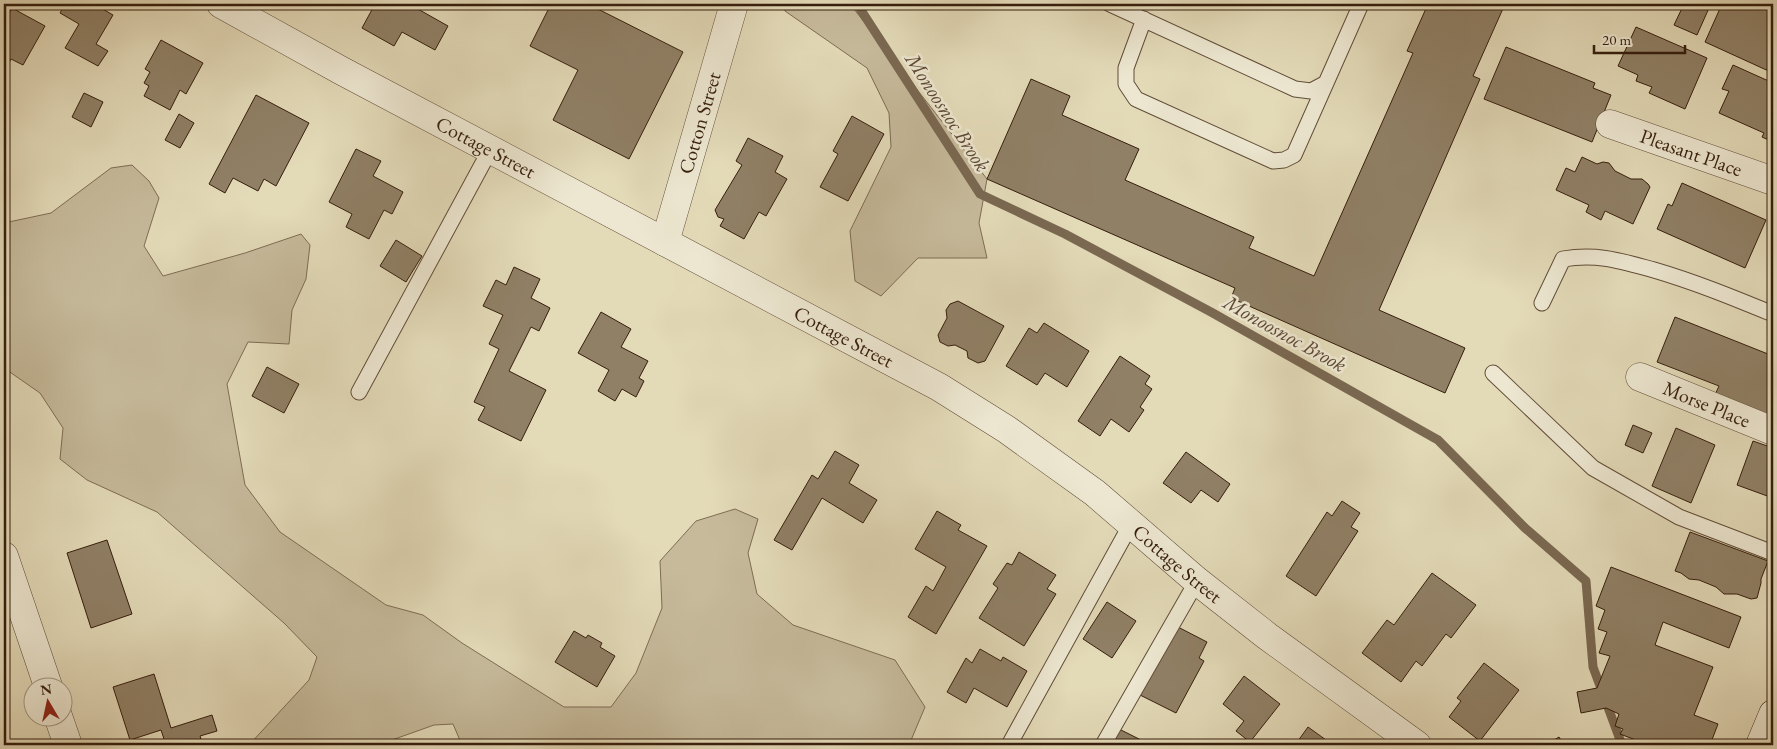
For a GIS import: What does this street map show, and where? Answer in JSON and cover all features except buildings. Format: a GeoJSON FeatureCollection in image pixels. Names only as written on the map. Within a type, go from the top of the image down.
{"type":"FeatureCollection","features":[{"type":"Feature","properties":{"kind":"street","name":"Cottage Street"},"geometry":{"type":"LineString","coordinates":[[221,4],[342,71],[938,387],[1006,429],[1095,493],[1197,581],[1267,636],[1385,735],[1417,745]]}},
{"type":"Feature","properties":{"kind":"street","name":"Cotton Street"},"geometry":{"type":"LineString","coordinates":[[664,242],[734,4]]}},
{"type":"Feature","properties":{"kind":"street","name":"Pleasant Place"},"geometry":{"type":"LineString","coordinates":[[1610,124],[1773,181]]}},
{"type":"Feature","properties":{"kind":"street","name":"Morse Place"},"geometry":{"type":"LineString","coordinates":[[1640,377],[1773,431]]}},
{"type":"Feature","properties":{"kind":"street"},"geometry":{"type":"LineString","coordinates":[[4,556],[45,676]]}},
{"type":"Feature","properties":{"kind":"street"},"geometry":{"type":"LineString","coordinates":[[1760,745],[1773,714]]}},
{"type":"Feature","properties":{"kind":"street"},"geometry":{"type":"LineString","coordinates":[[61,726],[68,745]]}},
{"type":"Feature","properties":{"kind":"lane"},"geometry":{"type":"LineString","coordinates":[[1110,4],[1295,89],[1311,91],[1326,83]]}},
{"type":"Feature","properties":{"kind":"lane"},"geometry":{"type":"LineString","coordinates":[[1144,19],[1126,68],[1126,84],[1136,99],[1273,161],[1284,160],[1294,155],[1361,4]]}},
{"type":"Feature","properties":{"kind":"lane"},"geometry":{"type":"LineString","coordinates":[[360,392],[490,150]]}},
{"type":"Feature","properties":{"kind":"lane"},"geometry":{"type":"LineString","coordinates":[[1542,303],[1563,259],[1581,256],[1612,258],[1689,280],[1773,314]]}},
{"type":"Feature","properties":{"kind":"lane"},"geometry":{"type":"LineString","coordinates":[[1493,373],[1593,468],[1679,517],[1773,553]]}},
{"type":"Feature","properties":{"kind":"lane"},"geometry":{"type":"LineString","coordinates":[[1009,745],[1131,524]]}},
{"type":"Feature","properties":{"kind":"lane"},"geometry":{"type":"LineString","coordinates":[[1103,745],[1197,581]]}},
{"type":"Feature","properties":{"kind":"shaded area"},"geometry":{"type":"Polygon","coordinates":[[[785,4],[850,4],[987,179],[979,223],[987,258],[918,258],[881,296],[855,281],[850,231],[891,147],[889,113],[867,68],[785,11],[785,4]]]}},
{"type":"Feature","properties":{"kind":"shaded area"},"geometry":{"type":"Polygon","coordinates":[[[132,165],[149,181],[159,198],[144,246],[163,276],[245,253],[301,234],[310,245],[306,279],[292,310],[289,344],[248,342],[227,384],[245,485],[280,532],[386,605],[423,615],[462,643],[564,707],[611,707],[636,673],[662,608],[660,561],[696,521],[735,509],[758,519],[748,553],[757,594],[793,625],[895,660],[925,707],[909,745],[462,745],[453,724],[434,725],[378,745],[249,745],[309,680],[317,657],[284,623],[157,512],[87,480],[60,459],[63,428],[40,393],[4,368],[4,223],[51,213],[111,168],[132,165]]]}},
{"type":"Feature","properties":{"kind":"waterway","name":"Monoosnoc Brook"},"geometry":{"type":"LineString","coordinates":[[857,4],[980,194],[1065,234],[1211,312],[1438,440],[1525,528],[1586,581],[1593,667],[1622,745]]}}]}
